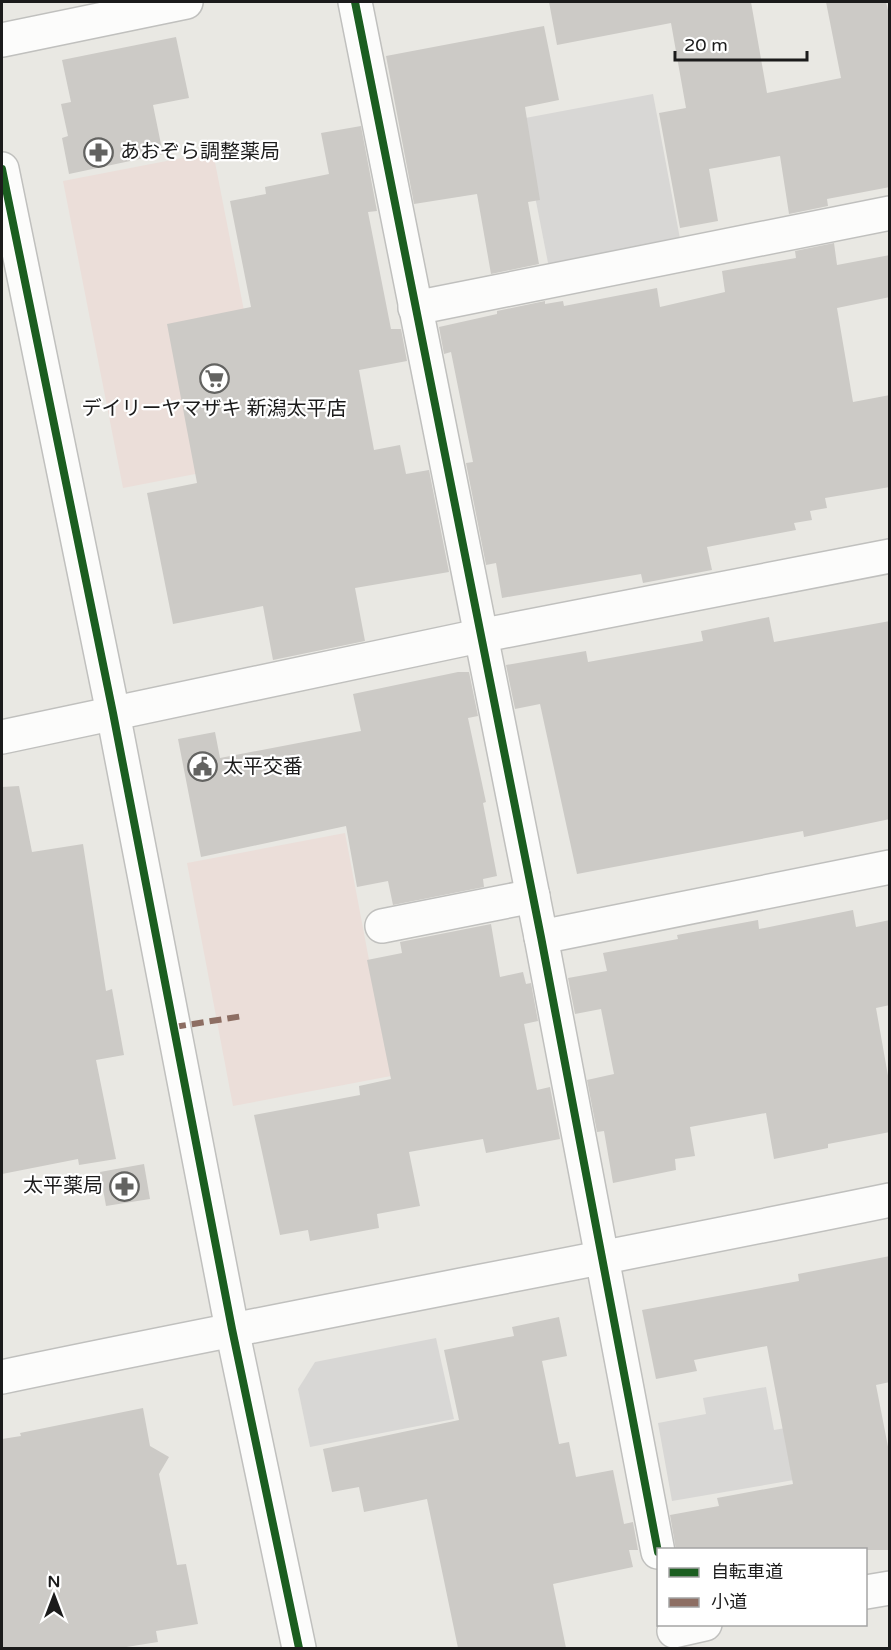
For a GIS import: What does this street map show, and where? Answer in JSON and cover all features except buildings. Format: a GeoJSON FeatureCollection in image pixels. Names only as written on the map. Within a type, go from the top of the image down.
{"type":"FeatureCollection","features":[{"type":"Feature","properties":{"kind":"street"},"geometry":{"type":"LineString","coordinates":[[2,40],[186,2]]}},
{"type":"Feature","properties":{"kind":"street"},"geometry":{"type":"LineString","coordinates":[[355,2],[479,636],[533,896],[657,1548]]}},
{"type":"Feature","properties":{"kind":"street"},"geometry":{"type":"LineString","coordinates":[[2,169],[113,712],[232,1329],[299,1648]]}},
{"type":"Feature","properties":{"kind":"street"},"geometry":{"type":"LineString","coordinates":[[415,308],[890,213]]}},
{"type":"Feature","properties":{"kind":"street"},"geometry":{"type":"LineString","coordinates":[[2,737],[479,636],[890,556]]}},
{"type":"Feature","properties":{"kind":"street"},"geometry":{"type":"LineString","coordinates":[[541,937],[890,867]]}},
{"type":"Feature","properties":{"kind":"street"},"geometry":{"type":"LineString","coordinates":[[382,926],[533,896]]}},
{"type":"Feature","properties":{"kind":"street"},"geometry":{"type":"LineString","coordinates":[[2,1377],[232,1329],[603,1260],[890,1200]]}},
{"type":"Feature","properties":{"kind":"street"},"geometry":{"type":"LineString","coordinates":[[867,1592],[890,1588]]}},
{"type":"Feature","properties":{"kind":"street"},"geometry":{"type":"LineString","coordinates":[[674,1635],[699,1626]]}},
{"type":"Feature","properties":{"kind":"shaded area"},"geometry":{"type":"Polygon","coordinates":[[[653,94],[681,244],[549,268],[520,119],[653,94]]]}},
{"type":"Feature","properties":{"kind":"shaded area"},"geometry":{"type":"Polygon","coordinates":[[[213,152],[273,459],[123,488],[63,181],[213,152]]]}},
{"type":"Feature","properties":{"kind":"shaded area"},"geometry":{"type":"Polygon","coordinates":[[[345,833],[391,1076],[233,1106],[187,863],[345,833]]]}},
{"type":"Feature","properties":{"kind":"shaded area"},"geometry":{"type":"Polygon","coordinates":[[[436,1338],[454,1419],[310,1447],[298,1389],[315,1362],[436,1338]]]}},
{"type":"Feature","properties":{"kind":"shaded area"},"geometry":{"type":"Polygon","coordinates":[[[766,1387],[774,1430],[808,1424],[817,1476],[672,1501],[658,1423],[706,1414],[703,1398],[766,1387]]]}},
{"type":"Feature","properties":{"kind":"marked path"},"geometry":{"type":"LineString","coordinates":[[174,1027],[243,1016]]}},
{"type":"Feature","properties":{"kind":"cycle path"},"geometry":{"type":"LineString","coordinates":[[355,2],[541,937],[657,1548]]}},
{"type":"Feature","properties":{"kind":"cycle path"},"geometry":{"type":"LineString","coordinates":[[2,169],[113,713],[232,1329],[299,1648]]}},
{"type":"Feature","properties":{"kind":"place","name":"あおぞら調整薬局"},"geometry":{"type":"Point","coordinates":[99,152]}},
{"type":"Feature","properties":{"kind":"place","name":"デイリーヤマザキ 新潟太平店"},"geometry":{"type":"Point","coordinates":[214,379]}},
{"type":"Feature","properties":{"kind":"place","name":"太平交番"},"geometry":{"type":"Point","coordinates":[202,767]}},
{"type":"Feature","properties":{"kind":"place","name":"太平薬局"},"geometry":{"type":"Point","coordinates":[124,1186]}}]}
